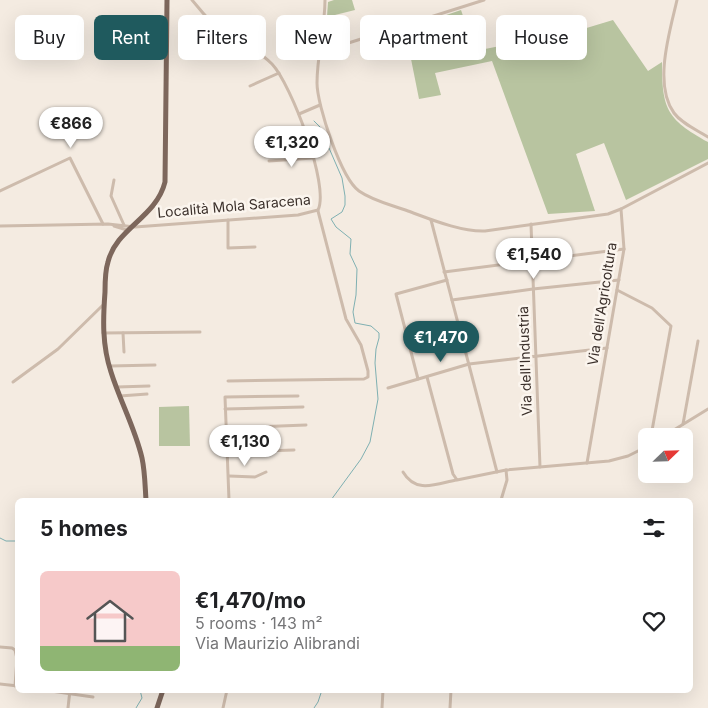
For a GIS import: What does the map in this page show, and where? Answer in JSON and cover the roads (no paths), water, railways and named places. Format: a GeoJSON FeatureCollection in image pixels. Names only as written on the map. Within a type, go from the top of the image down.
{"type":"FeatureCollection","features":[{"type":"Feature","properties":{"kind":"main road"},"geometry":{"type":"LineString","coordinates":[[146,498],[142,458],[109,366],[103,334],[104,305],[108,259],[129,227],[157,202],[165,182],[167,0]]}},
{"type":"Feature","properties":{"kind":"main road"},"geometry":{"type":"LineString","coordinates":[[157,708],[162,693]]}},
{"type":"Feature","properties":{"kind":"street","name":"Località Mola Saracena"},"geometry":{"type":"LineString","coordinates":[[129,227],[298,215],[318,211],[320,207],[313,158],[299,114],[279,73],[263,57],[213,23],[192,0]]}},
{"type":"Feature","properties":{"kind":"street"},"geometry":{"type":"LineString","coordinates":[[324,15],[325,0]]}},
{"type":"Feature","properties":{"kind":"street"},"geometry":{"type":"LineString","coordinates":[[350,42],[484,0]]}},
{"type":"Feature","properties":{"kind":"street"},"geometry":{"type":"LineString","coordinates":[[677,0],[667,46],[666,91],[675,114],[708,137]]}},
{"type":"Feature","properties":{"kind":"street"},"geometry":{"type":"LineString","coordinates":[[319,60],[317,82],[320,105],[338,158],[355,187],[370,197],[431,220],[481,231],[604,215],[620,209],[708,164]]}},
{"type":"Feature","properties":{"kind":"street"},"geometry":{"type":"LineString","coordinates":[[250,86],[279,73]]}},
{"type":"Feature","properties":{"kind":"street"},"geometry":{"type":"LineString","coordinates":[[299,114],[320,105]]}},
{"type":"Feature","properties":{"kind":"street"},"geometry":{"type":"LineString","coordinates":[[256,146],[303,127]]}},
{"type":"Feature","properties":{"kind":"street"},"geometry":{"type":"LineString","coordinates":[[0,190],[70,158],[103,224]]}},
{"type":"Feature","properties":{"kind":"street"},"geometry":{"type":"LineString","coordinates":[[269,161],[313,158]]}},
{"type":"Feature","properties":{"kind":"street"},"geometry":{"type":"LineString","coordinates":[[114,180],[111,196],[129,227]]}},
{"type":"Feature","properties":{"kind":"street","name":"Via dell'Agricoltura"},"geometry":{"type":"LineString","coordinates":[[587,463],[624,249],[620,209]]}},
{"type":"Feature","properties":{"kind":"street"},"geometry":{"type":"LineString","coordinates":[[228,381],[364,380],[368,377],[361,346],[346,319],[318,211]]}},
{"type":"Feature","properties":{"kind":"street"},"geometry":{"type":"LineString","coordinates":[[228,220],[228,248],[255,247]]}},
{"type":"Feature","properties":{"kind":"street"},"geometry":{"type":"LineString","coordinates":[[431,220],[497,472]]}},
{"type":"Feature","properties":{"kind":"street"},"geometry":{"type":"LineString","coordinates":[[0,226],[112,224],[129,227]]}},
{"type":"Feature","properties":{"kind":"street"},"geometry":{"type":"LineString","coordinates":[[112,224],[129,227]]}},
{"type":"Feature","properties":{"kind":"street","name":"Via dell'Industria"},"geometry":{"type":"LineString","coordinates":[[531,224],[540,467]]}},
{"type":"Feature","properties":{"kind":"street"},"geometry":{"type":"LineString","coordinates":[[444,272],[624,249]]}},
{"type":"Feature","properties":{"kind":"street"},"geometry":{"type":"LineString","coordinates":[[418,379],[396,294],[447,280]]}},
{"type":"Feature","properties":{"kind":"street"},"geometry":{"type":"LineString","coordinates":[[452,300],[619,280]]}},
{"type":"Feature","properties":{"kind":"street"},"geometry":{"type":"LineString","coordinates":[[617,290],[652,308],[671,326],[652,428]]}},
{"type":"Feature","properties":{"kind":"street"},"geometry":{"type":"LineString","coordinates":[[14,382],[58,349],[104,305]]}},
{"type":"Feature","properties":{"kind":"street"},"geometry":{"type":"LineString","coordinates":[[103,334],[200,332]]}},
{"type":"Feature","properties":{"kind":"street"},"geometry":{"type":"LineString","coordinates":[[124,333],[124,352]]}},
{"type":"Feature","properties":{"kind":"street"},"geometry":{"type":"LineString","coordinates":[[683,424],[698,341]]}},
{"type":"Feature","properties":{"kind":"street"},"geometry":{"type":"LineString","coordinates":[[388,388],[469,364],[607,348]]}},
{"type":"Feature","properties":{"kind":"street"},"geometry":{"type":"LineString","coordinates":[[109,366],[155,365]]}},
{"type":"Feature","properties":{"kind":"street"},"geometry":{"type":"LineString","coordinates":[[428,377],[453,474],[457,480]]}},
{"type":"Feature","properties":{"kind":"street"},"geometry":{"type":"LineString","coordinates":[[116,388],[149,386]]}},
{"type":"Feature","properties":{"kind":"street"},"geometry":{"type":"LineString","coordinates":[[120,396],[147,394]]}},
{"type":"Feature","properties":{"kind":"street"},"geometry":{"type":"LineString","coordinates":[[229,498],[224,397],[298,396]]}},
{"type":"Feature","properties":{"kind":"street"},"geometry":{"type":"LineString","coordinates":[[225,409],[303,407]]}},
{"type":"Feature","properties":{"kind":"street"},"geometry":{"type":"LineString","coordinates":[[677,428],[708,409]]}},
{"type":"Feature","properties":{"kind":"street"},"geometry":{"type":"LineString","coordinates":[[225,428],[306,425]]}},
{"type":"Feature","properties":{"kind":"street"},"geometry":{"type":"LineString","coordinates":[[228,452],[294,450]]}},
{"type":"Feature","properties":{"kind":"street"},"geometry":{"type":"LineString","coordinates":[[403,472],[408,480],[415,485],[429,486],[506,470],[619,460],[638,451]]}},
{"type":"Feature","properties":{"kind":"street"},"geometry":{"type":"LineString","coordinates":[[502,498],[506,480],[506,470]]}},
{"type":"Feature","properties":{"kind":"street"},"geometry":{"type":"LineString","coordinates":[[229,476],[255,477],[266,472]]}},
{"type":"Feature","properties":{"kind":"street"},"geometry":{"type":"LineString","coordinates":[[0,647],[15,650]]}},
{"type":"Feature","properties":{"kind":"street"},"geometry":{"type":"LineString","coordinates":[[0,684],[15,686]]}},
{"type":"Feature","properties":{"kind":"street"},"geometry":{"type":"LineString","coordinates":[[68,708],[70,693]]}},
{"type":"Feature","properties":{"kind":"street"},"geometry":{"type":"LineString","coordinates":[[75,693],[93,697]]}},
{"type":"Feature","properties":{"kind":"street"},"geometry":{"type":"LineString","coordinates":[[223,708],[226,693]]}},
{"type":"Feature","properties":{"kind":"street"},"geometry":{"type":"LineString","coordinates":[[382,708],[383,693]]}},
{"type":"Feature","properties":{"kind":"street"},"geometry":{"type":"LineString","coordinates":[[450,708],[451,693]]}},
{"type":"Feature","properties":{"kind":"waterway"},"geometry":{"type":"LineString","coordinates":[[314,121],[320,127],[320,139],[329,148],[342,178],[345,205],[342,212],[331,219],[336,227],[351,239],[350,254],[357,269],[353,312],[355,323],[371,326],[379,333],[375,363],[378,399],[370,442],[361,459],[332,498]]}},
{"type":"Feature","properties":{"kind":"waterway"},"geometry":{"type":"LineString","coordinates":[[0,538],[6,541],[15,541]]}},
{"type":"Feature","properties":{"kind":"waterway"},"geometry":{"type":"LineString","coordinates":[[136,708],[142,698],[141,693]]}},
{"type":"Feature","properties":{"kind":"waterway"},"geometry":{"type":"LineString","coordinates":[[314,708],[321,693]]}}]}
